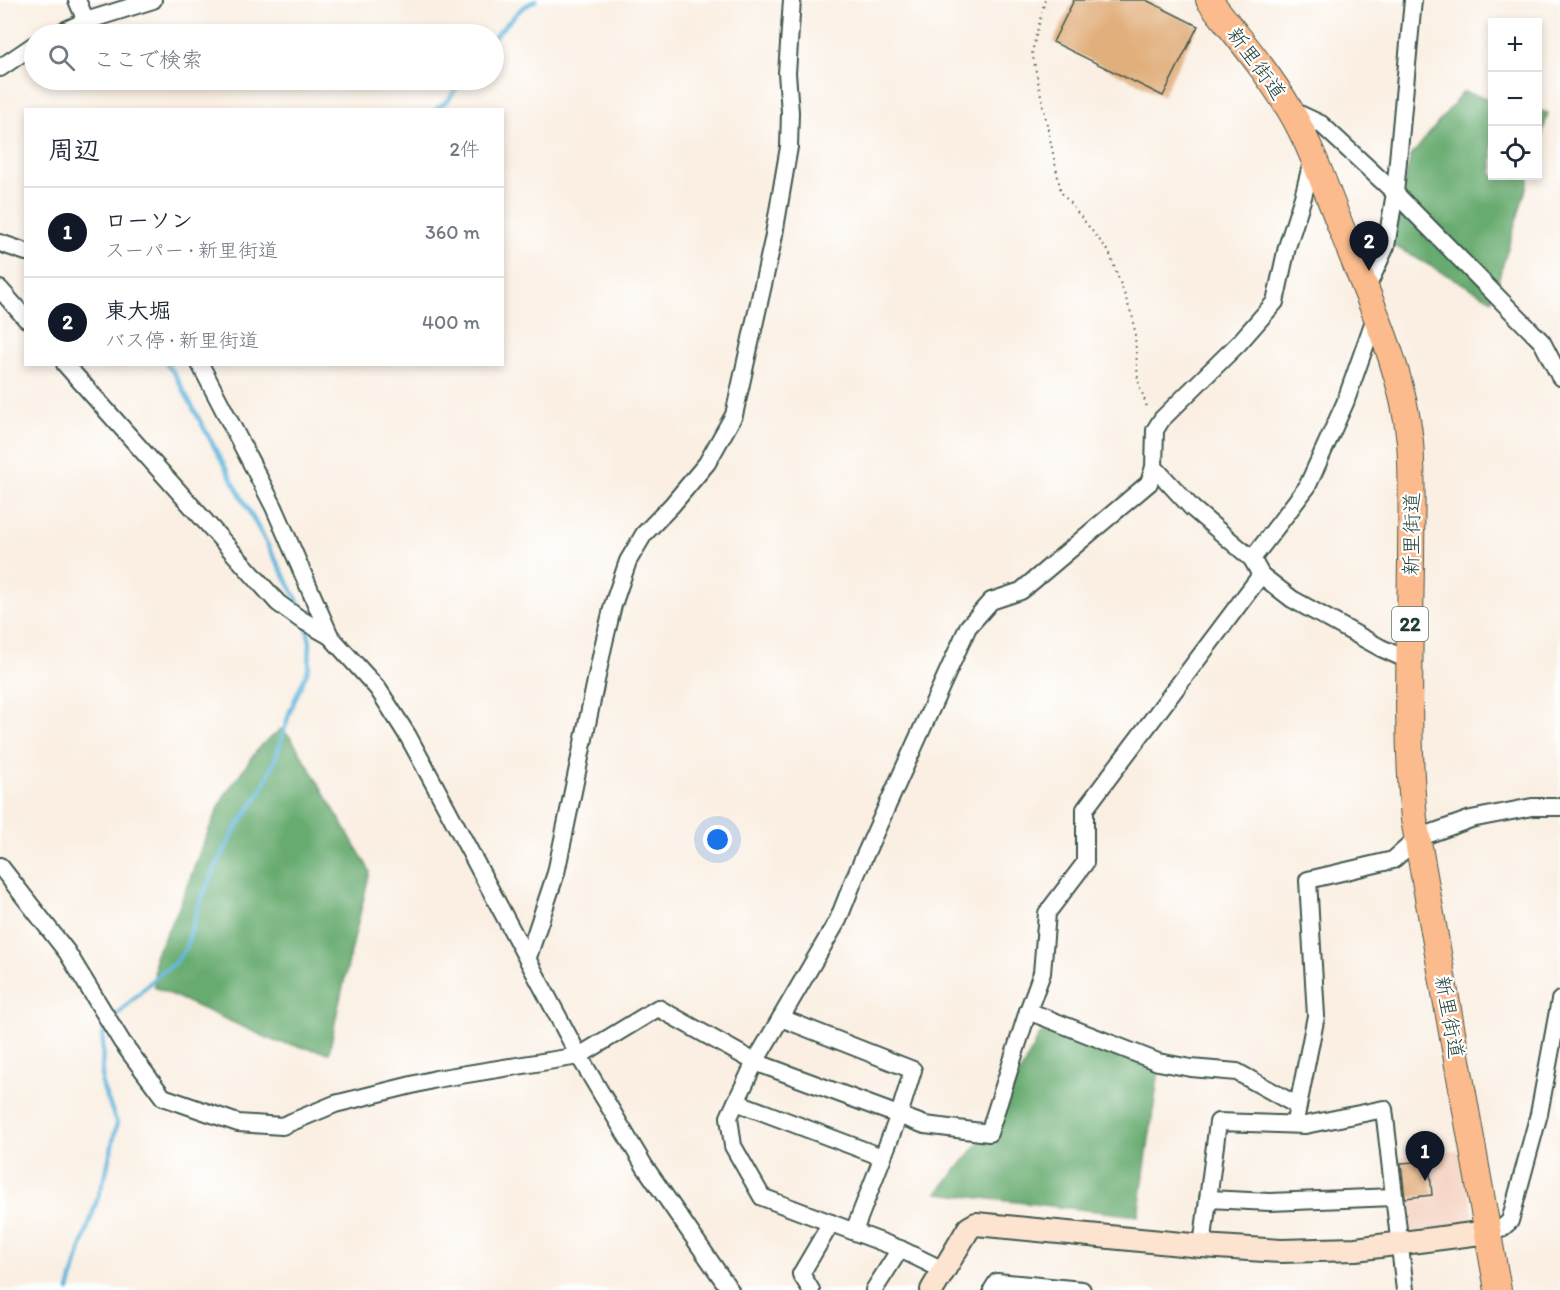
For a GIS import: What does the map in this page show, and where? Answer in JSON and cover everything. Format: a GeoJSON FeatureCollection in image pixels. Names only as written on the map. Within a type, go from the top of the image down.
{"type":"FeatureCollection","features":[{"type":"Feature","properties":{"kind":"main road","name":"新里街道"},"geometry":{"type":"LineString","coordinates":[[1209,0],[1262,66],[1291,110],[1313,156],[1386,340],[1400,387],[1410,441],[1412,483],[1409,765],[1418,838],[1498,1290]]}},
{"type":"Feature","properties":{"kind":"street"},"geometry":{"type":"LineString","coordinates":[[77,0],[86,21]]}},
{"type":"Feature","properties":{"kind":"street"},"geometry":{"type":"LineString","coordinates":[[79,24],[153,0]]}},
{"type":"Feature","properties":{"kind":"street"},"geometry":{"type":"LineString","coordinates":[[528,957],[556,873],[603,648],[613,605],[628,561],[644,534],[707,463],[734,415],[770,250],[789,147],[790,112],[787,73],[792,0]]}},
{"type":"Feature","properties":{"kind":"street"},"geometry":{"type":"LineString","coordinates":[[1366,290],[1386,246],[1395,193],[1413,0]]}},
{"type":"Feature","properties":{"kind":"street"},"geometry":{"type":"LineString","coordinates":[[0,68],[24,52]]}},
{"type":"Feature","properties":{"kind":"street"},"geometry":{"type":"LineString","coordinates":[[1291,110],[1321,124],[1395,193],[1542,342],[1560,378]]}},
{"type":"Feature","properties":{"kind":"street"},"geometry":{"type":"LineString","coordinates":[[943,1270],[900,1249],[762,1197],[733,1146],[729,1117],[755,1062],[838,920],[855,877],[968,627],[991,601],[1021,591],[1149,483],[1154,467],[1155,430],[1162,419],[1239,343],[1275,302],[1287,247],[1313,156]]}},
{"type":"Feature","properties":{"kind":"street"},"geometry":{"type":"LineString","coordinates":[[0,243],[24,251]]}},
{"type":"Feature","properties":{"kind":"street"},"geometry":{"type":"LineString","coordinates":[[0,290],[24,317]]}},
{"type":"Feature","properties":{"kind":"street"},"geometry":{"type":"LineString","coordinates":[[1252,559],[1307,487],[1345,404],[1376,315]]}},
{"type":"Feature","properties":{"kind":"street"},"geometry":{"type":"LineString","coordinates":[[67,366],[278,603],[323,633],[378,688],[408,736],[579,1056],[645,1167],[730,1290]]}},
{"type":"Feature","properties":{"kind":"street"},"geometry":{"type":"LineString","coordinates":[[201,366],[274,507],[323,633]]}},
{"type":"Feature","properties":{"kind":"street"},"geometry":{"type":"LineString","coordinates":[[1154,467],[1192,508],[1252,559],[1261,575],[1292,599],[1381,648],[1410,661]]}},
{"type":"Feature","properties":{"kind":"street"},"geometry":{"type":"LineString","coordinates":[[0,866],[67,952],[116,1032],[163,1097],[238,1124],[282,1126],[335,1104],[436,1079],[579,1056],[658,1008],[755,1062],[925,1125],[990,1133],[1042,973],[1047,913],[1085,863],[1085,809],[1261,575]]}},
{"type":"Feature","properties":{"kind":"street"},"geometry":{"type":"LineString","coordinates":[[1295,1125],[1316,1016],[1308,880],[1393,860],[1418,838],[1471,819],[1532,807],[1560,807]]}},
{"type":"Feature","properties":{"kind":"street"},"geometry":{"type":"LineString","coordinates":[[932,1290],[969,1228],[976,1224],[1202,1246],[1281,1251],[1356,1249],[1501,1229],[1510,1221],[1539,1114],[1560,1000]]}},
{"type":"Feature","properties":{"kind":"street"},"geometry":{"type":"LineString","coordinates":[[1028,1011],[1158,1062],[1191,1068],[1238,1072],[1298,1107]]}},
{"type":"Feature","properties":{"kind":"street"},"geometry":{"type":"LineString","coordinates":[[781,1018],[914,1070],[854,1231]]}},
{"type":"Feature","properties":{"kind":"street"},"geometry":{"type":"LineString","coordinates":[[736,1102],[882,1157]]}},
{"type":"Feature","properties":{"kind":"street"},"geometry":{"type":"LineString","coordinates":[[1202,1246],[1218,1122],[1305,1125],[1384,1109],[1405,1290]]}},
{"type":"Feature","properties":{"kind":"street"},"geometry":{"type":"LineString","coordinates":[[1208,1199],[1270,1202],[1394,1197]]}},
{"type":"Feature","properties":{"kind":"street"},"geometry":{"type":"LineString","coordinates":[[811,1290],[801,1274],[831,1223]]}},
{"type":"Feature","properties":{"kind":"street"},"geometry":{"type":"LineString","coordinates":[[874,1290],[900,1249]]}},
{"type":"Feature","properties":{"kind":"street"},"geometry":{"type":"LineString","coordinates":[[992,1290],[997,1282],[1082,1290]]}},
{"type":"Feature","properties":{"kind":"path"},"geometry":{"type":"LineString","coordinates":[[1045,0],[1032,52],[1061,192],[1109,252],[1134,321],[1138,381],[1155,430]]}},
{"type":"Feature","properties":{"kind":"shaded area"},"geometry":{"type":"Polygon","coordinates":[[[1463,1150],[1476,1229],[1404,1236],[1392,1159],[1463,1150]]]}},
{"type":"Feature","properties":{"kind":"green space"},"geometry":{"type":"Polygon","coordinates":[[[1463,92],[1488,98],[1488,180],[1529,180],[1492,300],[1389,243],[1411,156],[1463,92]]]}},
{"type":"Feature","properties":{"kind":"green space"},"geometry":{"type":"Polygon","coordinates":[[[1542,111],[1548,113],[1542,135],[1542,111]]]}},
{"type":"Feature","properties":{"kind":"green space"},"geometry":{"type":"Polygon","coordinates":[[[281,729],[291,738],[370,871],[329,1053],[274,1041],[154,987],[155,955],[178,910],[224,796],[260,746],[281,729]]]}},
{"type":"Feature","properties":{"kind":"green space"},"geometry":{"type":"Polygon","coordinates":[[[1077,1026],[1160,1063],[1138,1216],[937,1193],[993,1126],[1040,1034],[1077,1026]]]}},
{"type":"Feature","properties":{"kind":"building"},"geometry":{"type":"Polygon","coordinates":[[[1074,0],[1146,0],[1198,26],[1163,96],[1053,42],[1074,0]]]}},
{"type":"Feature","properties":{"kind":"building"},"geometry":{"type":"Polygon","coordinates":[[[1429,1161],[1432,1195],[1405,1198],[1401,1163],[1429,1161]]]}},
{"type":"Feature","properties":{"kind":"waterway"},"geometry":{"type":"LineString","coordinates":[[504,27],[521,9],[536,0]]}},
{"type":"Feature","properties":{"kind":"waterway"},"geometry":{"type":"LineString","coordinates":[[438,108],[449,99],[455,90]]}},
{"type":"Feature","properties":{"kind":"waterway"},"geometry":{"type":"LineString","coordinates":[[168,366],[174,373],[305,614]]}},
{"type":"Feature","properties":{"kind":"waterway"},"geometry":{"type":"LineString","coordinates":[[113,1019],[160,973],[173,965],[186,948],[199,904],[215,869],[234,832],[260,793],[275,760],[290,711],[309,667],[310,642],[307,628]]}},
{"type":"Feature","properties":{"kind":"waterway"},"geometry":{"type":"LineString","coordinates":[[69,1290],[106,1173],[117,1123],[102,1085],[103,1035],[108,1027]]}},
{"type":"Feature","properties":{"kind":"place","name":"東大堀"},"geometry":{"type":"Point","coordinates":[1369,271]}},
{"type":"Feature","properties":{"kind":"place","name":"ローソン"},"geometry":{"type":"Point","coordinates":[1425,1181]}}]}
